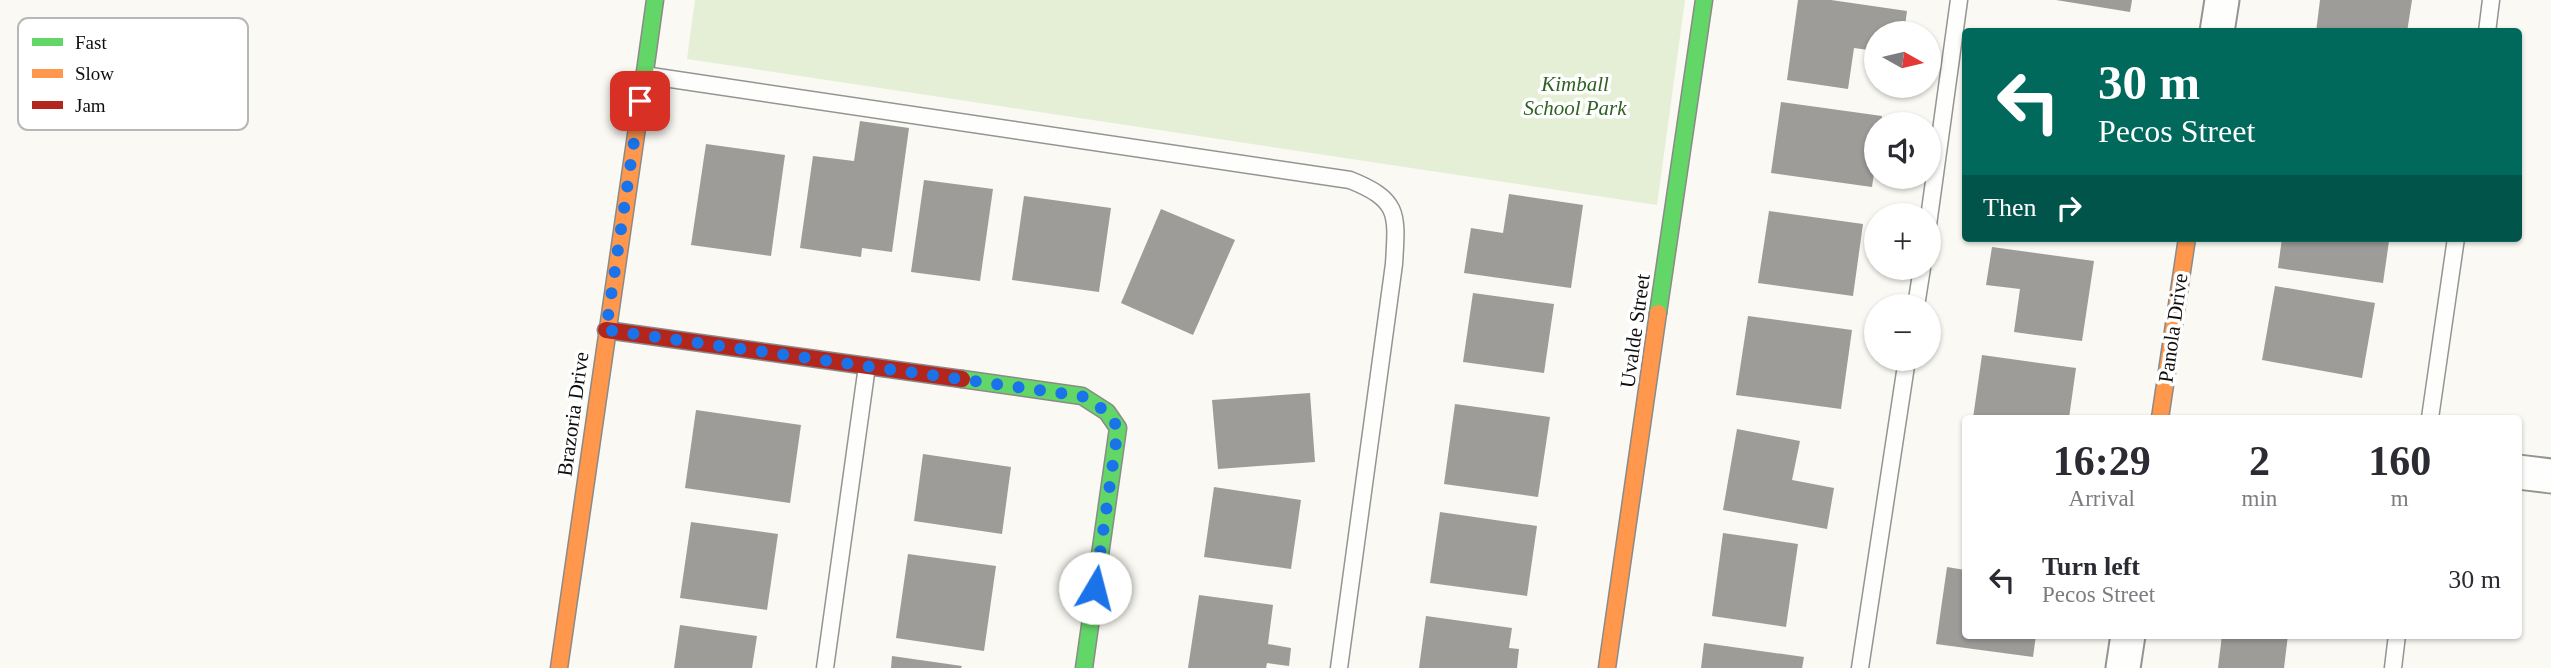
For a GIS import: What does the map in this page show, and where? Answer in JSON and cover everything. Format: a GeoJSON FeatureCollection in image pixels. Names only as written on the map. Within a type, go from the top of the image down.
{"type":"FeatureCollection","features":[{"type":"Feature","properties":{"kind":"street","name":"Brazoria Drive"},"geometry":{"type":"LineString","coordinates":[[559,668],[655,0]]}},
{"type":"Feature","properties":{"kind":"street","name":"Uvalde Street"},"geometry":{"type":"LineString","coordinates":[[1607,668],[1704,0]]}},
{"type":"Feature","properties":{"kind":"street"},"geometry":{"type":"LineString","coordinates":[[2218,28],[2222,0]]}},
{"type":"Feature","properties":{"kind":"street","name":"Panola Drive"},"geometry":{"type":"LineString","coordinates":[[2160,415],[2185,242]]}},
{"type":"Feature","properties":{"kind":"street"},"geometry":{"type":"LineString","coordinates":[[606,330],[1082,396],[1107,412],[1118,428],[1084,668]]}},
{"type":"Feature","properties":{"kind":"street"},"geometry":{"type":"LineString","coordinates":[[2522,472],[2551,476]]}},
{"type":"Feature","properties":{"kind":"street"},"geometry":{"type":"LineString","coordinates":[[2123,668],[2127,639]]}},
{"type":"Feature","properties":{"kind":"lane"},"geometry":{"type":"LineString","coordinates":[[1931,203],[1959,0]]}},
{"type":"Feature","properties":{"kind":"lane"},"geometry":{"type":"LineString","coordinates":[[2488,28],[2491,0]]}},
{"type":"Feature","properties":{"kind":"lane"},"geometry":{"type":"LineString","coordinates":[[644,75],[1350,180],[1381,195],[1389,205],[1397,224],[1394,264],[1339,668]]}},
{"type":"Feature","properties":{"kind":"lane"},"geometry":{"type":"LineString","coordinates":[[2430,415],[2455,242]]}},
{"type":"Feature","properties":{"kind":"lane"},"geometry":{"type":"LineString","coordinates":[[825,668],[867,366]]}},
{"type":"Feature","properties":{"kind":"lane"},"geometry":{"type":"LineString","coordinates":[[1860,668],[1905,371]]}},
{"type":"Feature","properties":{"kind":"lane"},"geometry":{"type":"LineString","coordinates":[[2393,668],[2397,639]]}},
{"type":"Feature","properties":{"kind":"green space","name":"Kimball School Park"},"geometry":{"type":"Polygon","coordinates":[[[695,0],[1685,0],[1657,205],[687,59],[695,0]]]}},
{"type":"Feature","properties":{"kind":"building"},"geometry":{"type":"Polygon","coordinates":[[[1798,0],[1831,0],[1907,11],[1906,21],[1864,21],[1864,49],[1854,48],[1848,89],[1787,80],[1798,0]]]}},
{"type":"Feature","properties":{"kind":"building"},"geometry":{"type":"Polygon","coordinates":[[[2056,0],[2132,0],[2130,12],[2056,0]]]}},
{"type":"Feature","properties":{"kind":"building"},"geometry":{"type":"Polygon","coordinates":[[[2320,0],[2412,0],[2408,28],[2316,28],[2320,0]]]}},
{"type":"Feature","properties":{"kind":"building"},"geometry":{"type":"Polygon","coordinates":[[[1781,102],[1864,114],[1864,186],[1771,173],[1781,102]]]}},
{"type":"Feature","properties":{"kind":"building"},"geometry":{"type":"Polygon","coordinates":[[[860,121],[909,128],[892,252],[862,248],[861,257],[800,248],[813,156],[854,161],[860,121]]]}},
{"type":"Feature","properties":{"kind":"building"},"geometry":{"type":"Polygon","coordinates":[[[706,144],[785,155],[771,256],[691,245],[706,144]]]}},
{"type":"Feature","properties":{"kind":"building"},"geometry":{"type":"Polygon","coordinates":[[[924,180],[993,189],[980,281],[911,272],[924,180]]]}},
{"type":"Feature","properties":{"kind":"building"},"geometry":{"type":"Polygon","coordinates":[[[1509,194],[1583,205],[1571,288],[1464,273],[1471,228],[1503,233],[1509,194]]]}},
{"type":"Feature","properties":{"kind":"building"},"geometry":{"type":"Polygon","coordinates":[[[1024,196],[1111,208],[1099,292],[1012,280],[1024,196]]]}},
{"type":"Feature","properties":{"kind":"building"},"geometry":{"type":"Polygon","coordinates":[[[1161,209],[1235,240],[1193,335],[1121,303],[1161,209]]]}},
{"type":"Feature","properties":{"kind":"building"},"geometry":{"type":"Polygon","coordinates":[[[1769,211],[1863,224],[1853,296],[1758,283],[1769,211]]]}},
{"type":"Feature","properties":{"kind":"building"},"geometry":{"type":"Polygon","coordinates":[[[2281,242],[2389,242],[2383,283],[2278,268],[2281,242]]]}},
{"type":"Feature","properties":{"kind":"building"},"geometry":{"type":"Polygon","coordinates":[[[1992,247],[2094,261],[2082,341],[2014,332],[2020,289],[1986,285],[1992,247]]]}},
{"type":"Feature","properties":{"kind":"building"},"geometry":{"type":"Polygon","coordinates":[[[2275,286],[2375,303],[2362,378],[2262,360],[2275,286]]]}},
{"type":"Feature","properties":{"kind":"building"},"geometry":{"type":"Polygon","coordinates":[[[1473,293],[1554,304],[1544,373],[1463,362],[1473,293]]]}},
{"type":"Feature","properties":{"kind":"building"},"geometry":{"type":"Polygon","coordinates":[[[1748,316],[1852,330],[1841,409],[1736,395],[1748,316]]]}},
{"type":"Feature","properties":{"kind":"building"},"geometry":{"type":"Polygon","coordinates":[[[1982,355],[2076,368],[2069,415],[1973,415],[1982,355]]]}},
{"type":"Feature","properties":{"kind":"building"},"geometry":{"type":"Polygon","coordinates":[[[1310,393],[1315,462],[1218,469],[1212,400],[1310,393]]]}},
{"type":"Feature","properties":{"kind":"building"},"geometry":{"type":"Polygon","coordinates":[[[1455,404],[1550,417],[1538,497],[1444,484],[1455,404]]]}},
{"type":"Feature","properties":{"kind":"building"},"geometry":{"type":"Polygon","coordinates":[[[696,410],[801,425],[790,503],[685,488],[696,410]]]}},
{"type":"Feature","properties":{"kind":"building"},"geometry":{"type":"Polygon","coordinates":[[[1737,429],[1800,441],[1792,480],[1834,488],[1827,529],[1723,510],[1737,429]]]}},
{"type":"Feature","properties":{"kind":"building"},"geometry":{"type":"Polygon","coordinates":[[[923,454],[1011,467],[1002,534],[914,521],[923,454]]]}},
{"type":"Feature","properties":{"kind":"building"},"geometry":{"type":"Polygon","coordinates":[[[1214,487],[1301,500],[1291,569],[1204,557],[1214,487]]]}},
{"type":"Feature","properties":{"kind":"building"},"geometry":{"type":"Polygon","coordinates":[[[1440,512],[1537,526],[1527,596],[1430,583],[1440,512]]]}},
{"type":"Feature","properties":{"kind":"building"},"geometry":{"type":"Polygon","coordinates":[[[691,522],[778,534],[767,610],[680,598],[691,522]]]}},
{"type":"Feature","properties":{"kind":"building"},"geometry":{"type":"Polygon","coordinates":[[[1723,533],[1798,544],[1786,627],[1712,616],[1723,533]]]}},
{"type":"Feature","properties":{"kind":"building"},"geometry":{"type":"Polygon","coordinates":[[[908,554],[996,566],[984,651],[896,638],[908,554]]]}},
{"type":"Feature","properties":{"kind":"building"},"geometry":{"type":"Polygon","coordinates":[[[1947,567],[1962,570],[1962,639],[2035,639],[2033,657],[1936,644],[1947,567]]]}},
{"type":"Feature","properties":{"kind":"building"},"geometry":{"type":"Polygon","coordinates":[[[1199,595],[1273,605],[1268,644],[1291,648],[1289,666],[1267,663],[1266,668],[1188,668],[1199,595]]]}},
{"type":"Feature","properties":{"kind":"building"},"geometry":{"type":"Polygon","coordinates":[[[1426,616],[1512,628],[1509,648],[1519,649],[1517,668],[1419,668],[1426,616]]]}},
{"type":"Feature","properties":{"kind":"building"},"geometry":{"type":"Polygon","coordinates":[[[680,625],[757,636],[752,668],[674,668],[680,625]]]}},
{"type":"Feature","properties":{"kind":"building"},"geometry":{"type":"Polygon","coordinates":[[[2222,639],[2288,639],[2284,668],[2218,668],[2222,639]]]}},
{"type":"Feature","properties":{"kind":"building"},"geometry":{"type":"Polygon","coordinates":[[[1704,643],[1804,657],[1802,668],[1701,668],[1704,643]]]}},
{"type":"Feature","properties":{"kind":"building"},"geometry":{"type":"Polygon","coordinates":[[[892,656],[962,666],[891,668],[892,656]]]}},
{"type":"Feature","properties":{"kind":"traffic: fast"},"geometry":{"type":"LineString","coordinates":[[642,93],[655,0]]}},
{"type":"Feature","properties":{"kind":"traffic: fast"},"geometry":{"type":"LineString","coordinates":[[1658,313],[1704,0]]}},
{"type":"Feature","properties":{"kind":"traffic: fast"},"geometry":{"type":"LineString","coordinates":[[962,379],[1082,396],[1107,412],[1118,428],[1084,668]]}},
{"type":"Feature","properties":{"kind":"traffic: slow"},"geometry":{"type":"LineString","coordinates":[[559,668],[642,93]]}},
{"type":"Feature","properties":{"kind":"traffic: slow"},"geometry":{"type":"LineString","coordinates":[[2160,415],[2186,242]]}},
{"type":"Feature","properties":{"kind":"traffic: slow"},"geometry":{"type":"LineString","coordinates":[[1607,668],[1658,313]]}},
{"type":"Feature","properties":{"kind":"traffic: jam"},"geometry":{"type":"LineString","coordinates":[[606,330],[962,379]]}},
{"type":"Feature","properties":{"kind":"route"},"geometry":{"type":"LineString","coordinates":[[640,101],[606,330],[1082,396],[1107,412],[1118,428],[1095,588]]}}]}
